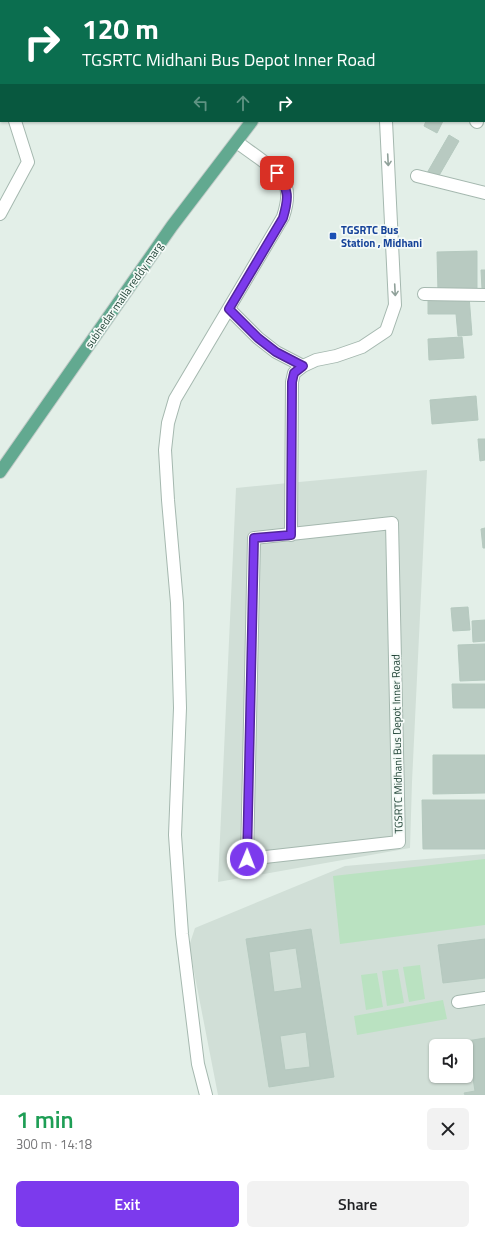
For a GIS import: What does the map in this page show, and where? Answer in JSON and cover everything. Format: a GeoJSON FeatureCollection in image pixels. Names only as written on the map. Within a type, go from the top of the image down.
{"type":"FeatureCollection","features":[{"type":"Feature","properties":{"kind":"main road","name":"subhedar malla reddy marg"},"geometry":{"type":"LineString","coordinates":[[0,472],[172,226],[251,122]]}},
{"type":"Feature","properties":{"kind":"street"},"geometry":{"type":"LineString","coordinates":[[0,214],[28,162],[15,122]]}},
{"type":"Feature","properties":{"kind":"street"},"geometry":{"type":"LineString","coordinates":[[291,535],[292,382],[294,373],[303,366],[316,360],[336,356],[362,347],[386,331],[396,305],[386,122]]}},
{"type":"Feature","properties":{"kind":"street"},"geometry":{"type":"LineString","coordinates":[[206,1095],[198,1064],[184,950],[175,835],[180,708],[178,603],[168,500],[165,450],[168,423],[175,399],[283,218],[287,203],[286,187],[277,173],[237,142]]}},
{"type":"Feature","properties":{"kind":"street"},"geometry":{"type":"LineString","coordinates":[[418,176],[485,192]]}},
{"type":"Feature","properties":{"kind":"street"},"geometry":{"type":"LineString","coordinates":[[424,294],[485,295]]}},
{"type":"Feature","properties":{"kind":"street"},"geometry":{"type":"LineString","coordinates":[[229,309],[258,338],[276,352],[303,366]]}},
{"type":"Feature","properties":{"kind":"street","name":"TGSRTC Midhani Bus Depot Inner Road"},"geometry":{"type":"LineString","coordinates":[[392,523],[399,842],[247,859],[254,538],[291,535],[392,523]]}},
{"type":"Feature","properties":{"kind":"street"},"geometry":{"type":"LineString","coordinates":[[458,1002],[485,998]]}},
{"type":"Feature","properties":{"kind":"shaded area"},"geometry":{"type":"Polygon","coordinates":[[[427,470],[410,848],[218,882],[236,488],[427,470]]]}},
{"type":"Feature","properties":{"kind":"shaded area"},"geometry":{"type":"Polygon","coordinates":[[[485,854],[485,1095],[218,1095],[189,946],[195,928],[345,866],[485,854]]]}},
{"type":"Feature","properties":{"kind":"green space"},"geometry":{"type":"Polygon","coordinates":[[[485,859],[485,925],[340,944],[333,876],[485,859]]]}},
{"type":"Feature","properties":{"kind":"green space"},"geometry":{"type":"Polygon","coordinates":[[[420,965],[425,999],[409,1002],[403,967],[420,965]]]}},
{"type":"Feature","properties":{"kind":"green space"},"geometry":{"type":"Polygon","coordinates":[[[398,969],[404,1003],[387,1006],[382,971],[398,969]]]}},
{"type":"Feature","properties":{"kind":"green space"},"geometry":{"type":"Polygon","coordinates":[[[377,973],[383,1007],[366,1010],[361,975],[377,973]]]}},
{"type":"Feature","properties":{"kind":"green space"},"geometry":{"type":"Polygon","coordinates":[[[443,1000],[447,1019],[357,1035],[354,1016],[443,1000]]]}},
{"type":"Feature","properties":{"kind":"building"},"geometry":{"type":"Polygon","coordinates":[[[426,122],[442,122],[437,133],[424,126],[426,122]]]}},
{"type":"Feature","properties":{"kind":"building"},"geometry":{"type":"Polygon","coordinates":[[[449,135],[459,141],[437,179],[427,173],[449,135]]]}},
{"type":"Feature","properties":{"kind":"building"},"geometry":{"type":"Polygon","coordinates":[[[477,251],[477,292],[438,292],[437,252],[477,251]]]}},
{"type":"Feature","properties":{"kind":"building"},"geometry":{"type":"Polygon","coordinates":[[[481,270],[485,270],[485,289],[482,289],[481,270]]]}},
{"type":"Feature","properties":{"kind":"building"},"geometry":{"type":"Polygon","coordinates":[[[469,296],[472,335],[458,336],[456,314],[428,314],[428,297],[469,296]]]}},
{"type":"Feature","properties":{"kind":"building"},"geometry":{"type":"Polygon","coordinates":[[[462,337],[464,358],[429,360],[428,339],[462,337]]]}},
{"type":"Feature","properties":{"kind":"building"},"geometry":{"type":"Polygon","coordinates":[[[476,396],[478,420],[432,424],[430,400],[476,396]]]}},
{"type":"Feature","properties":{"kind":"building"},"geometry":{"type":"Polygon","coordinates":[[[478,439],[485,439],[485,460],[480,461],[478,439]]]}},
{"type":"Feature","properties":{"kind":"building"},"geometry":{"type":"Polygon","coordinates":[[[485,528],[485,548],[483,548],[481,529],[485,528]]]}},
{"type":"Feature","properties":{"kind":"building"},"geometry":{"type":"Polygon","coordinates":[[[468,607],[470,630],[453,631],[451,608],[468,607]]]}},
{"type":"Feature","properties":{"kind":"building"},"geometry":{"type":"Polygon","coordinates":[[[485,620],[485,641],[473,642],[472,621],[485,620]]]}},
{"type":"Feature","properties":{"kind":"building"},"geometry":{"type":"Polygon","coordinates":[[[485,644],[485,680],[460,681],[458,645],[485,644]]]}},
{"type":"Feature","properties":{"kind":"building"},"geometry":{"type":"Polygon","coordinates":[[[452,684],[485,684],[485,708],[453,708],[452,684]]]}},
{"type":"Feature","properties":{"kind":"building"},"geometry":{"type":"Polygon","coordinates":[[[433,755],[485,755],[485,793],[433,794],[433,755]]]}},
{"type":"Feature","properties":{"kind":"building"},"geometry":{"type":"Polygon","coordinates":[[[422,800],[485,800],[485,849],[423,849],[422,800]]]}},
{"type":"Feature","properties":{"kind":"building"},"geometry":{"type":"Polygon","coordinates":[[[311,929],[334,1077],[269,1087],[246,939],[311,929]],[[296,948],[269,952],[274,992],[302,988],[296,948]],[[306,1032],[280,1036],[285,1070],[310,1067],[306,1032]]]}},
{"type":"Feature","properties":{"kind":"building"},"geometry":{"type":"Polygon","coordinates":[[[485,939],[485,978],[443,983],[438,945],[485,939]]]}},
{"type":"Feature","properties":{"kind":"building"},"geometry":{"type":"Polygon","coordinates":[[[485,1038],[485,1095],[465,1095],[464,1093],[475,1091],[473,1078],[473,1040],[485,1038]]]}},
{"type":"Feature","properties":{"kind":"place","name":"TGSRTC Bus Station , Midhani"},"geometry":{"type":"Point","coordinates":[333,236]}},
{"type":"Feature","properties":{"kind":"route"},"geometry":{"type":"LineString","coordinates":[[247,859],[254,538],[291,535],[292,382],[294,373],[303,366],[276,352],[258,338],[229,309],[283,218],[287,203],[286,187],[277,173]]}}]}
